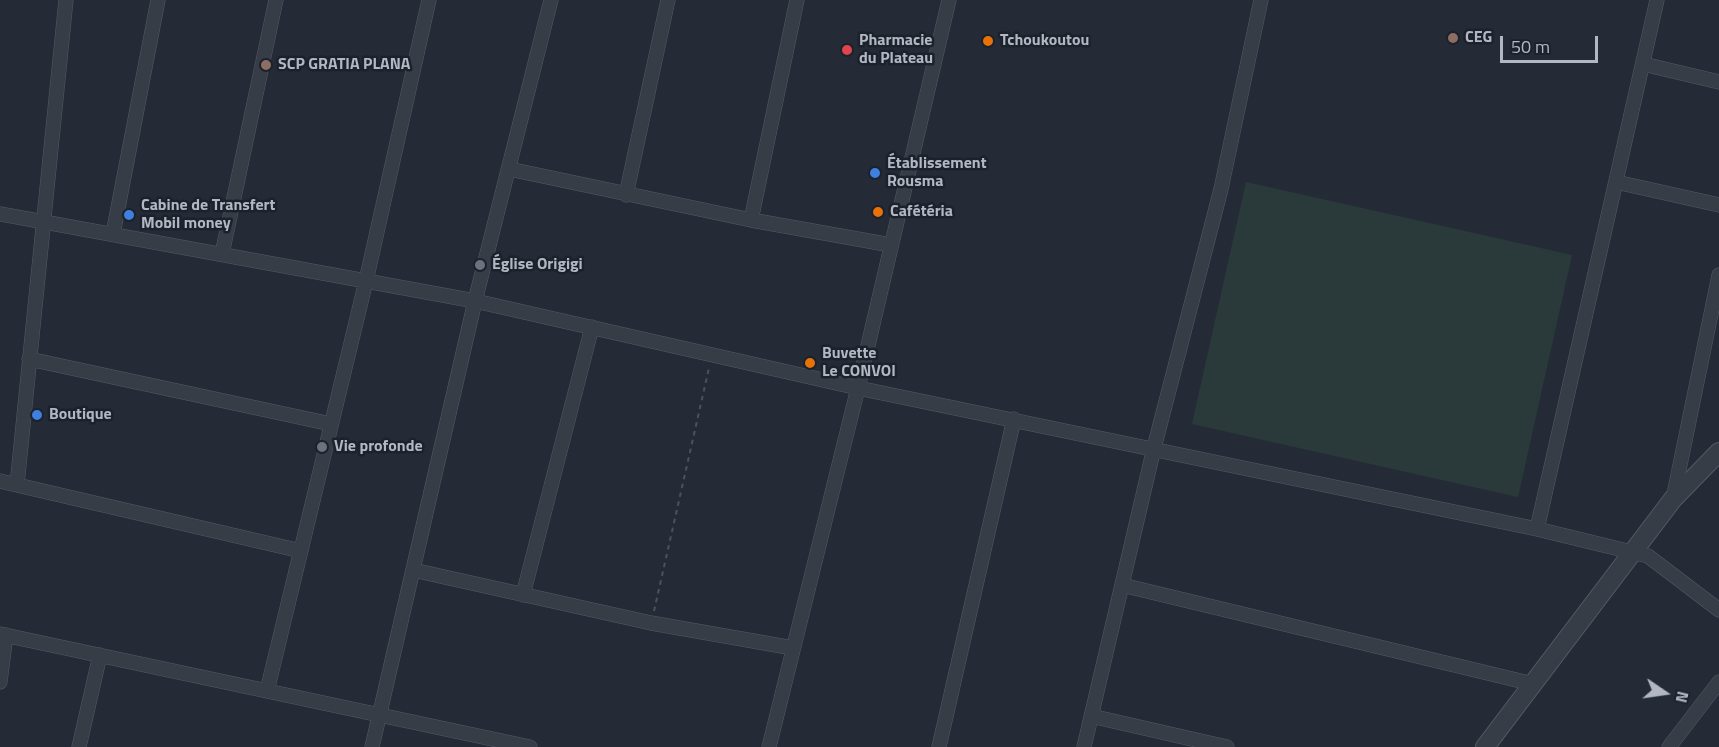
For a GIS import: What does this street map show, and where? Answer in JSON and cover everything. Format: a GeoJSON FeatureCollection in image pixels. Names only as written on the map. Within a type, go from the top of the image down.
{"type":"FeatureCollection","features":[{"type":"Feature","properties":{"kind":"street"},"geometry":{"type":"LineString","coordinates":[[17,484],[66,0]]}},
{"type":"Feature","properties":{"kind":"street"},"geometry":{"type":"LineString","coordinates":[[113,234],[158,0]]}},
{"type":"Feature","properties":{"kind":"street"},"geometry":{"type":"LineString","coordinates":[[222,254],[276,0]]}},
{"type":"Feature","properties":{"kind":"street"},"geometry":{"type":"LineString","coordinates":[[267,691],[366,281],[429,0]]}},
{"type":"Feature","properties":{"kind":"street"},"geometry":{"type":"LineString","coordinates":[[372,747],[475,301],[551,0]]}},
{"type":"Feature","properties":{"kind":"street"},"geometry":{"type":"LineString","coordinates":[[626,195],[668,0]]}},
{"type":"Feature","properties":{"kind":"street"},"geometry":{"type":"LineString","coordinates":[[751,220],[797,0]]}},
{"type":"Feature","properties":{"kind":"street"},"geometry":{"type":"LineString","coordinates":[[769,747],[858,388],[949,0]]}},
{"type":"Feature","properties":{"kind":"street"},"geometry":{"type":"LineString","coordinates":[[1084,747],[1154,448],[1221,189],[1261,0]]}},
{"type":"Feature","properties":{"kind":"street"},"geometry":{"type":"LineString","coordinates":[[1537,529],[1657,0]]}},
{"type":"Feature","properties":{"kind":"street"},"geometry":{"type":"LineString","coordinates":[[1643,64],[1719,82]]}},
{"type":"Feature","properties":{"kind":"street"},"geometry":{"type":"LineString","coordinates":[[508,169],[751,220],[891,244]]}},
{"type":"Feature","properties":{"kind":"street"},"geometry":{"type":"LineString","coordinates":[[1616,182],[1719,206]]}},
{"type":"Feature","properties":{"kind":"street"},"geometry":{"type":"LineString","coordinates":[[0,214],[475,301],[858,388],[1537,529],[1648,556],[1719,610]]}},
{"type":"Feature","properties":{"kind":"street"},"geometry":{"type":"LineString","coordinates":[[1673,499],[1719,275]]}},
{"type":"Feature","properties":{"kind":"street"},"geometry":{"type":"LineString","coordinates":[[523,595],[592,327]]}},
{"type":"Feature","properties":{"kind":"street"},"geometry":{"type":"LineString","coordinates":[[29,359],[331,424]]}},
{"type":"Feature","properties":{"kind":"street"},"geometry":{"type":"LineString","coordinates":[[939,747],[1014,419]]}},
{"type":"Feature","properties":{"kind":"street"},"geometry":{"type":"LineString","coordinates":[[1485,747],[1673,499],[1719,452]]}},
{"type":"Feature","properties":{"kind":"street"},"geometry":{"type":"LineString","coordinates":[[0,481],[301,551]]}},
{"type":"Feature","properties":{"kind":"street"},"geometry":{"type":"LineString","coordinates":[[413,570],[651,623],[793,648]]}},
{"type":"Feature","properties":{"kind":"street"},"geometry":{"type":"LineString","coordinates":[[1122,585],[1533,684]]}},
{"type":"Feature","properties":{"kind":"street"},"geometry":{"type":"LineString","coordinates":[[0,682],[3,634],[381,715],[491,743],[530,747]]}},
{"type":"Feature","properties":{"kind":"street"},"geometry":{"type":"LineString","coordinates":[[79,747],[100,655]]}},
{"type":"Feature","properties":{"kind":"street"},"geometry":{"type":"LineString","coordinates":[[1669,747],[1719,682]]}},
{"type":"Feature","properties":{"kind":"street"},"geometry":{"type":"LineString","coordinates":[[1091,716],[1227,747]]}},
{"type":"Feature","properties":{"kind":"path"},"geometry":{"type":"LineString","coordinates":[[651,623],[712,354]]}},
{"type":"Feature","properties":{"kind":"shaded area"},"geometry":{"type":"Polygon","coordinates":[[[1246,182],[1572,255],[1518,497],[1192,424],[1246,182]]]}},
{"type":"Feature","properties":{"kind":"place","name":"CEG"},"geometry":{"type":"Point","coordinates":[1453,38]}},
{"type":"Feature","properties":{"kind":"place","name":"Tchoukoutou"},"geometry":{"type":"Point","coordinates":[988,41]}},
{"type":"Feature","properties":{"kind":"place","name":"Pharmacie du Plateau"},"geometry":{"type":"Point","coordinates":[847,50]}},
{"type":"Feature","properties":{"kind":"place","name":"SCP GRATIA PLANA"},"geometry":{"type":"Point","coordinates":[266,65]}},
{"type":"Feature","properties":{"kind":"place","name":"Établissement Rousma"},"geometry":{"type":"Point","coordinates":[875,173]}},
{"type":"Feature","properties":{"kind":"place","name":"Cafétéria"},"geometry":{"type":"Point","coordinates":[878,212]}},
{"type":"Feature","properties":{"kind":"place","name":"Cabine de Transfert Mobil money"},"geometry":{"type":"Point","coordinates":[129,215]}},
{"type":"Feature","properties":{"kind":"place","name":"Église Origigi"},"geometry":{"type":"Point","coordinates":[480,265]}},
{"type":"Feature","properties":{"kind":"place","name":"Buvette Le CONVOI"},"geometry":{"type":"Point","coordinates":[810,363]}},
{"type":"Feature","properties":{"kind":"place","name":"Boutique"},"geometry":{"type":"Point","coordinates":[37,415]}},
{"type":"Feature","properties":{"kind":"place","name":"Vie profonde"},"geometry":{"type":"Point","coordinates":[322,447]}}]}
